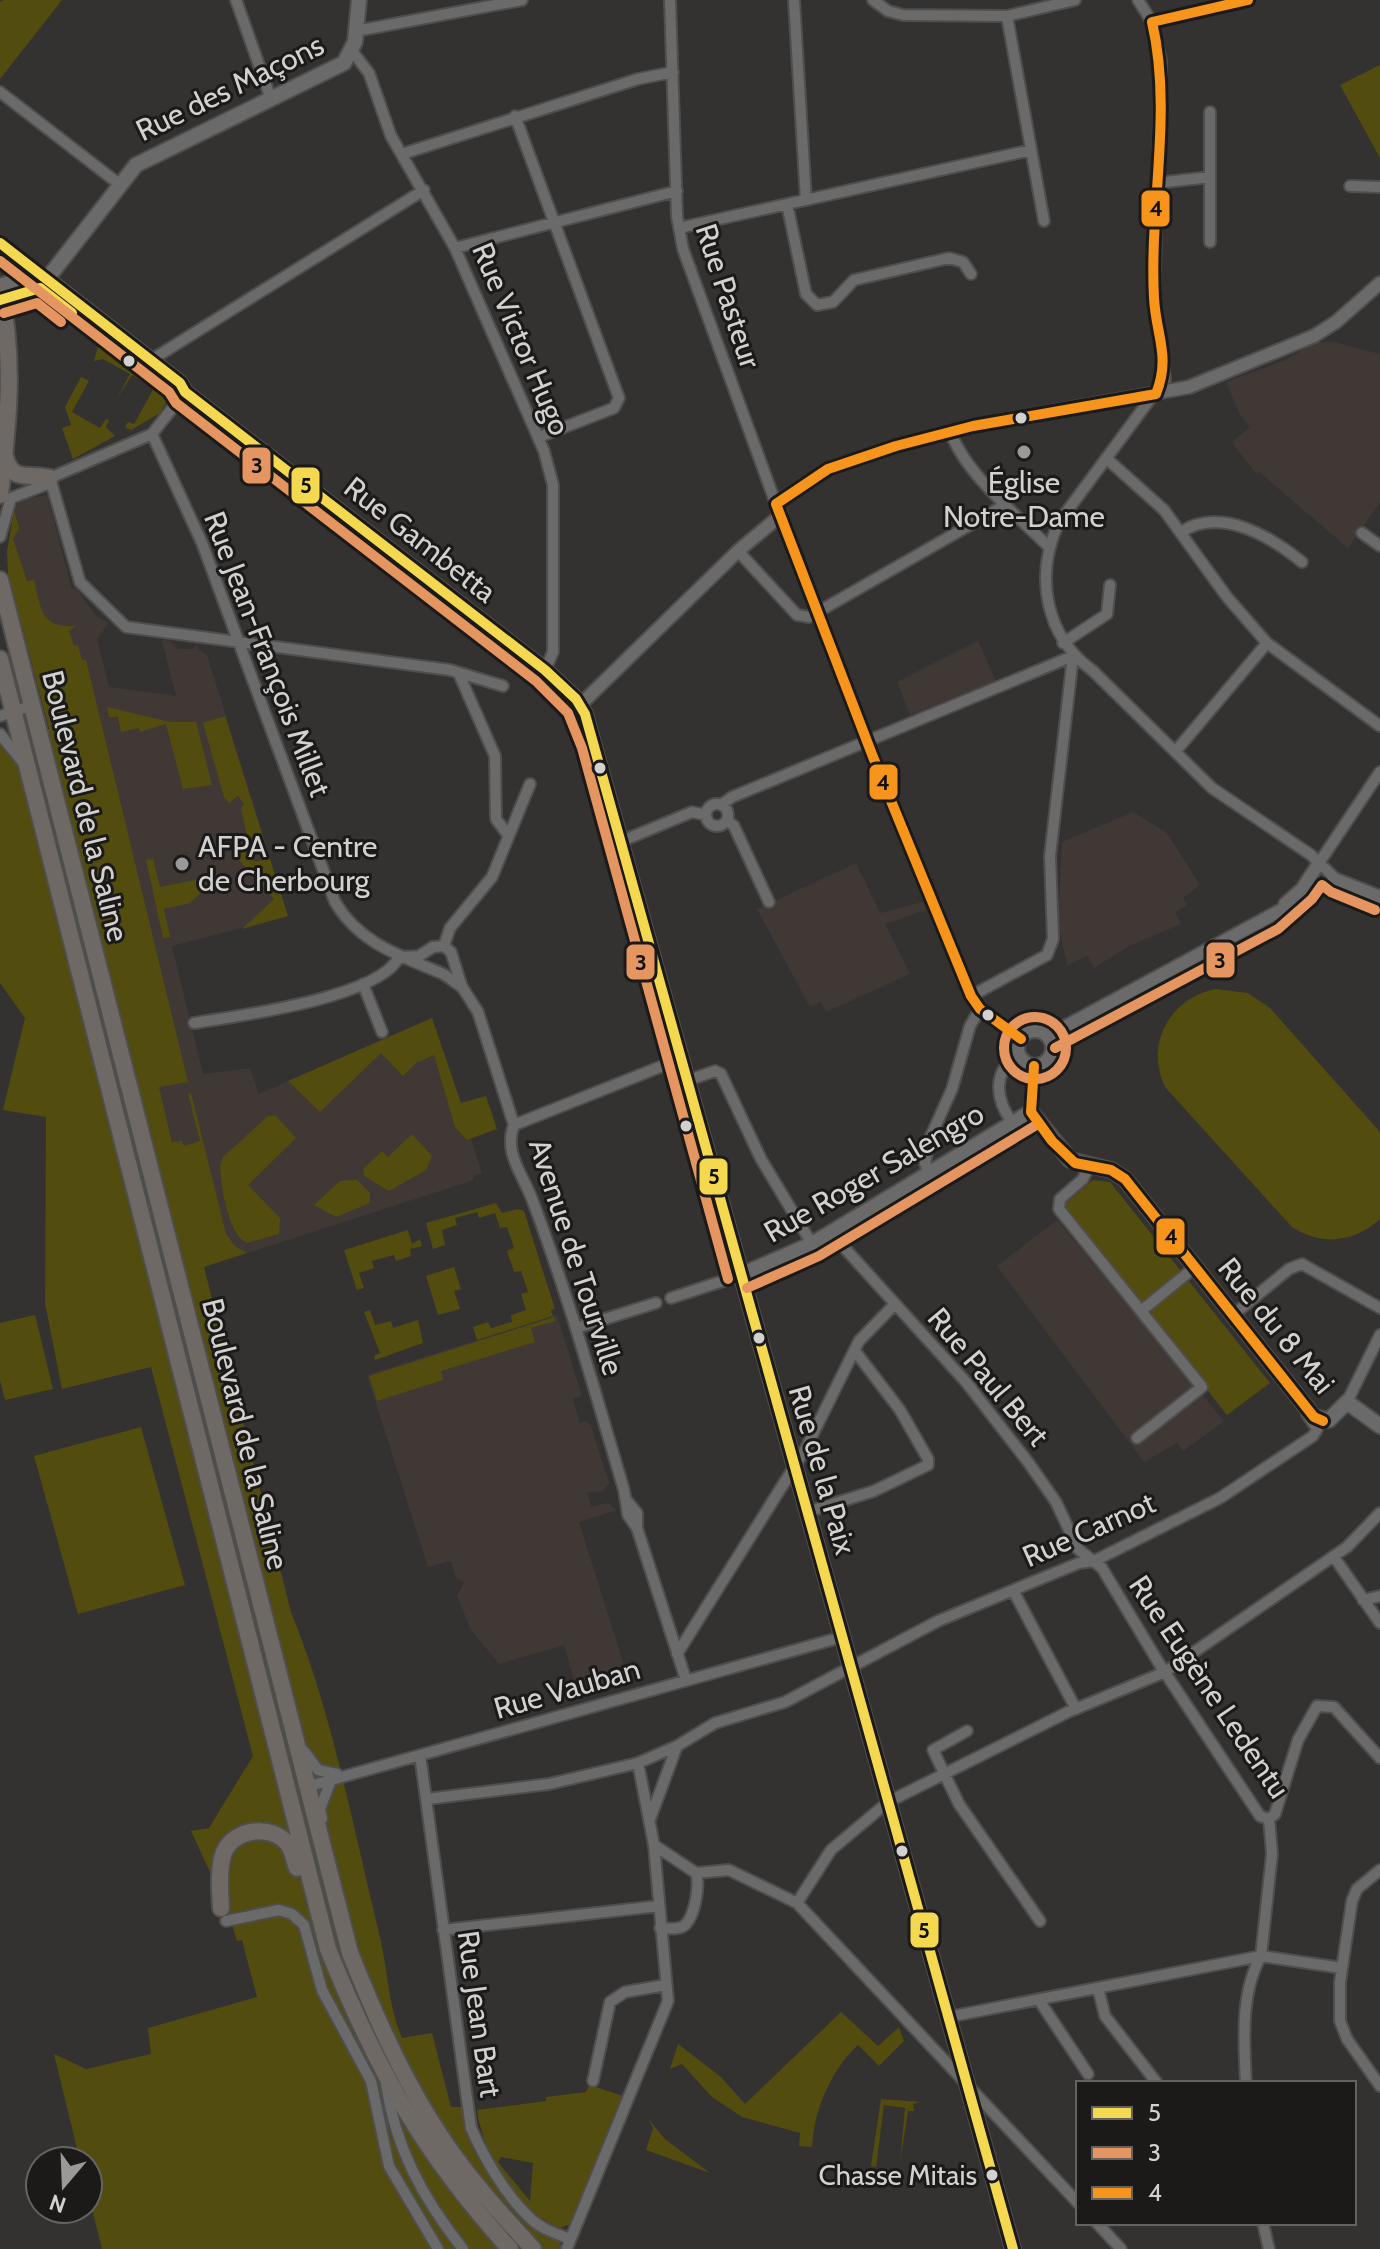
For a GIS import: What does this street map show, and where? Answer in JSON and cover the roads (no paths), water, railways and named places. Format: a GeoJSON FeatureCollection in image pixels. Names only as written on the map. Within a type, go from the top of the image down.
{"type":"FeatureCollection","features":[{"type":"Feature","properties":{"kind":"main road","name":"Rue des Maçons"},"geometry":{"type":"LineString","coordinates":[[44,284],[119,184],[147,157],[339,66],[352,51],[359,0]]}},
{"type":"Feature","properties":{"kind":"main road"},"geometry":{"type":"LineString","coordinates":[[44,284],[174,391],[185,392]]}},
{"type":"Feature","properties":{"kind":"main road"},"geometry":{"type":"LineString","coordinates":[[0,495],[5,455],[5,356],[1,294],[44,284],[151,360],[180,383],[185,392]]}},
{"type":"Feature","properties":{"kind":"main road"},"geometry":{"type":"LineString","coordinates":[[0,375],[5,356]]}},
{"type":"Feature","properties":{"kind":"main road","name":"Rue Gambetta"},"geometry":{"type":"LineString","coordinates":[[185,392],[545,670],[580,705]]}},
{"type":"Feature","properties":{"kind":"main road"},"geometry":{"type":"LineString","coordinates":[[5,455],[12,474],[19,478],[39,475],[50,478]]}},
{"type":"Feature","properties":{"kind":"main road","name":"Boulevard de la Saline"},"geometry":{"type":"LineString","coordinates":[[0,585],[306,1787],[355,1967],[404,2076],[443,2141],[488,2199],[533,2249]]}},
{"type":"Feature","properties":{"kind":"main road","name":"Boulevard de la Saline"},"geometry":{"type":"LineString","coordinates":[[0,659],[7,714],[29,774],[328,1949],[361,2031],[386,2081],[467,2202],[510,2249]]}},
{"type":"Feature","properties":{"kind":"main road","name":"Rue de la Paix"},"geometry":{"type":"LineString","coordinates":[[580,705],[588,719],[686,1081],[1013,2249]]}},
{"type":"Feature","properties":{"kind":"main road","name":"Rue Roger Salengro"},"geometry":{"type":"LineString","coordinates":[[741,1275],[812,1244],[1031,1112]]}},
{"type":"Feature","properties":{"kind":"main road","name":"Rue du 8 Mai"},"geometry":{"type":"LineString","coordinates":[[1031,1112],[1066,1156],[1121,1176],[1308,1409],[1323,1421],[1338,1413],[1347,1402]]}},
{"type":"Feature","properties":{"kind":"main road"},"geometry":{"type":"LineString","coordinates":[[1347,1402],[1380,1426]]}},
{"type":"Feature","properties":{"kind":"main road"},"geometry":{"type":"LineString","coordinates":[[223,1915],[222,1856],[231,1842],[258,1831],[282,1838],[292,1853],[327,1972],[361,2031]]}},
{"type":"Feature","properties":{"kind":"street"},"geometry":{"type":"LineString","coordinates":[[236,0],[271,99]]}},
{"type":"Feature","properties":{"kind":"street"},"geometry":{"type":"LineString","coordinates":[[356,31],[522,0]]}},
{"type":"Feature","properties":{"kind":"street","name":"Rue Pasteur"},"geometry":{"type":"LineString","coordinates":[[670,0],[679,228],[691,275],[778,510]]}},
{"type":"Feature","properties":{"kind":"street"},"geometry":{"type":"LineString","coordinates":[[794,0],[806,200]]}},
{"type":"Feature","properties":{"kind":"street"},"geometry":{"type":"LineString","coordinates":[[873,0],[888,11],[903,15],[1007,16],[1075,0]]}},
{"type":"Feature","properties":{"kind":"street"},"geometry":{"type":"LineString","coordinates":[[1138,0],[1152,22],[1161,61],[1154,298],[1165,372],[1156,394],[1140,407],[1059,522],[1050,548],[1049,615],[1073,656],[1093,671],[1221,795],[1319,863],[1337,880],[1380,897]]}},
{"type":"Feature","properties":{"kind":"street"},"geometry":{"type":"LineString","coordinates":[[1152,22],[1248,0]]}},
{"type":"Feature","properties":{"kind":"street"},"geometry":{"type":"LineString","coordinates":[[1007,16],[1044,221]]}},
{"type":"Feature","properties":{"kind":"street","name":"Rue Victor Hugo"},"geometry":{"type":"LineString","coordinates":[[352,51],[369,73],[391,136],[455,248],[539,437],[553,485],[553,652],[545,670]]}},
{"type":"Feature","properties":{"kind":"street"},"geometry":{"type":"LineString","coordinates":[[402,154],[515,116],[658,73],[673,72]]}},
{"type":"Feature","properties":{"kind":"street"},"geometry":{"type":"LineString","coordinates":[[0,92],[119,184]]}},
{"type":"Feature","properties":{"kind":"street"},"geometry":{"type":"LineString","coordinates":[[1210,112],[1210,242]]}},
{"type":"Feature","properties":{"kind":"street"},"geometry":{"type":"LineString","coordinates":[[515,116],[619,398],[614,408],[539,437]]}},
{"type":"Feature","properties":{"kind":"street"},"geometry":{"type":"LineString","coordinates":[[679,228],[1031,150]]}},
{"type":"Feature","properties":{"kind":"street"},"geometry":{"type":"LineString","coordinates":[[1157,183],[1210,177]]}},
{"type":"Feature","properties":{"kind":"street"},"geometry":{"type":"LineString","coordinates":[[1350,186],[1380,187]]}},
{"type":"Feature","properties":{"kind":"street"},"geometry":{"type":"LineString","coordinates":[[151,360],[424,190]]}},
{"type":"Feature","properties":{"kind":"street"},"geometry":{"type":"LineString","coordinates":[[455,248],[677,191]]}},
{"type":"Feature","properties":{"kind":"street"},"geometry":{"type":"LineString","coordinates":[[787,204],[806,294],[817,305],[833,302],[843,288],[854,280],[949,258],[963,262],[971,274]]}},
{"type":"Feature","properties":{"kind":"street"},"geometry":{"type":"LineString","coordinates":[[580,705],[778,510],[828,469],[950,431],[1189,387],[1314,336],[1336,322],[1380,283]]}},
{"type":"Feature","properties":{"kind":"street"},"geometry":{"type":"LineString","coordinates":[[0,537],[8,501],[45,485],[50,478],[152,434],[185,392]]}},
{"type":"Feature","properties":{"kind":"street"},"geometry":{"type":"LineString","coordinates":[[950,431],[960,452],[1005,505],[1050,548]]}},
{"type":"Feature","properties":{"kind":"street","name":"Rue Jean-François Millet"},"geometry":{"type":"LineString","coordinates":[[152,434],[202,543],[335,902],[353,926],[399,957],[428,967]]}},
{"type":"Feature","properties":{"kind":"street"},"geometry":{"type":"LineString","coordinates":[[1106,458],[1164,510],[1227,597],[1267,643],[1380,726]]}},
{"type":"Feature","properties":{"kind":"street"},"geometry":{"type":"LineString","coordinates":[[50,478],[79,579],[116,620],[139,631],[239,640],[450,670],[503,686]]}},
{"type":"Feature","properties":{"kind":"street"},"geometry":{"type":"LineString","coordinates":[[738,551],[797,615],[809,617],[1005,505]]}},
{"type":"Feature","properties":{"kind":"street"},"geometry":{"type":"LineString","coordinates":[[778,510],[867,741],[971,996],[980,1009],[1021,1039]]}},
{"type":"Feature","properties":{"kind":"street"},"geometry":{"type":"LineString","coordinates":[[1181,532],[1196,526],[1222,524],[1256,530],[1272,538],[1302,562]]}},
{"type":"Feature","properties":{"kind":"street"},"geometry":{"type":"LineString","coordinates":[[1362,533],[1380,546]]}},
{"type":"Feature","properties":{"kind":"street"},"geometry":{"type":"LineString","coordinates":[[1063,643],[1107,614],[1110,585]]}},
{"type":"Feature","properties":{"kind":"street"},"geometry":{"type":"LineString","coordinates":[[1175,752],[1267,643]]}},
{"type":"Feature","properties":{"kind":"street"},"geometry":{"type":"LineString","coordinates":[[706,815],[711,806],[721,805],[732,797],[1073,656]]}},
{"type":"Feature","properties":{"kind":"street"},"geometry":{"type":"LineString","coordinates":[[971,996],[1047,955],[1053,939],[1050,856],[1073,656]]}},
{"type":"Feature","properties":{"kind":"street"},"geometry":{"type":"LineString","coordinates":[[459,674],[495,756],[496,819],[508,835]]}},
{"type":"Feature","properties":{"kind":"street"},"geometry":{"type":"LineString","coordinates":[[7,714],[31,706]]}},
{"type":"Feature","properties":{"kind":"street"},"geometry":{"type":"LineString","coordinates":[[0,734],[12,746],[29,774]]}},
{"type":"Feature","properties":{"kind":"street"},"geometry":{"type":"LineString","coordinates":[[1270,917],[1302,889],[1380,772]]}},
{"type":"Feature","properties":{"kind":"street"},"geometry":{"type":"LineString","coordinates":[[444,946],[450,928],[492,877],[508,835],[515,828],[530,784]]}},
{"type":"Feature","properties":{"kind":"street"},"geometry":{"type":"LineString","coordinates":[[721,805],[728,813],[727,820]]}},
{"type":"Feature","properties":{"kind":"street"},"geometry":{"type":"LineString","coordinates":[[622,841],[692,812],[706,815],[715,826],[727,820]]}},
{"type":"Feature","properties":{"kind":"street"},"geometry":{"type":"LineString","coordinates":[[727,820],[734,826],[769,902]]}},
{"type":"Feature","properties":{"kind":"street"},"geometry":{"type":"LineString","coordinates":[[1012,1122],[998,1098],[1003,1067],[1019,1054],[1021,1039],[1033,1031],[1048,1036],[1337,880]]}},
{"type":"Feature","properties":{"kind":"street"},"geometry":{"type":"LineString","coordinates":[[430,949],[426,959],[428,967],[441,973],[452,964],[452,955],[444,946]]}},
{"type":"Feature","properties":{"kind":"street"},"geometry":{"type":"LineString","coordinates":[[194,1023],[275,1010],[363,984],[391,970],[399,957],[419,956],[430,949],[444,946]]}},
{"type":"Feature","properties":{"kind":"street","name":"Avenue de Tourville"},"geometry":{"type":"LineString","coordinates":[[452,964],[478,1012],[514,1125],[510,1141],[517,1166],[531,1194],[576,1328],[627,1501],[637,1513],[637,1528],[686,1680]]}},
{"type":"Feature","properties":{"kind":"street","name":"Avenue de Tourville"},"geometry":{"type":"LineString","coordinates":[[441,973],[462,987]]}},
{"type":"Feature","properties":{"kind":"street"},"geometry":{"type":"LineString","coordinates":[[363,984],[382,1032]]}},
{"type":"Feature","properties":{"kind":"street"},"geometry":{"type":"LineString","coordinates":[[928,1173],[925,1163],[930,1138],[952,1089],[970,1026],[980,1009]]}},
{"type":"Feature","properties":{"kind":"street"},"geometry":{"type":"LineString","coordinates":[[1034,1066],[1045,1062],[1052,1053],[1048,1036]]}},
{"type":"Feature","properties":{"kind":"street"},"geometry":{"type":"LineString","coordinates":[[1019,1054],[1034,1066]]}},
{"type":"Feature","properties":{"kind":"street"},"geometry":{"type":"LineString","coordinates":[[514,1125],[680,1059]]}},
{"type":"Feature","properties":{"kind":"street"},"geometry":{"type":"LineString","coordinates":[[1031,1112],[1034,1066]]}},
{"type":"Feature","properties":{"kind":"street"},"geometry":{"type":"LineString","coordinates":[[686,1081],[715,1071],[721,1074],[757,1152],[812,1244]]}},
{"type":"Feature","properties":{"kind":"street"},"geometry":{"type":"LineString","coordinates":[[1089,1166],[1083,1179],[1060,1199],[1059,1209],[1202,1387],[1137,1438]]}},
{"type":"Feature","properties":{"kind":"street","name":"Rue Paul Bert"},"geometry":{"type":"LineString","coordinates":[[831,1233],[966,1382],[1056,1502],[1078,1549],[1094,1561]]}},
{"type":"Feature","properties":{"kind":"street"},"geometry":{"type":"LineString","coordinates":[[1233,1315],[1289,1269],[1302,1264],[1380,1308]]}},
{"type":"Feature","properties":{"kind":"street"},"geometry":{"type":"LineString","coordinates":[[1141,1311],[1195,1267]]}},
{"type":"Feature","properties":{"kind":"street"},"geometry":{"type":"LineString","coordinates":[[671,1298],[741,1275]]}},
{"type":"Feature","properties":{"kind":"street"},"geometry":{"type":"LineString","coordinates":[[576,1328],[656,1303]]}},
{"type":"Feature","properties":{"kind":"street"},"geometry":{"type":"LineString","coordinates":[[677,1654],[794,1468],[863,1336],[895,1304]]}},
{"type":"Feature","properties":{"kind":"street"},"geometry":{"type":"LineString","coordinates":[[1347,1402],[1380,1335]]}},
{"type":"Feature","properties":{"kind":"street"},"geometry":{"type":"LineString","coordinates":[[807,1512],[874,1491],[928,1465],[928,1459],[900,1410],[855,1351]]}},
{"type":"Feature","properties":{"kind":"street","name":"Rue Carnot"},"geometry":{"type":"LineString","coordinates":[[427,1799],[549,1784],[638,1763],[677,1746],[702,1729],[785,1702],[851,1670],[923,1628],[1079,1563],[1094,1561],[1220,1498],[1307,1440],[1317,1429],[1306,1416],[1308,1409]]}},
{"type":"Feature","properties":{"kind":"street"},"geometry":{"type":"LineString","coordinates":[[797,1903],[831,1850],[888,1802],[1076,1709],[1165,1672],[1334,1557],[1380,1513]]}},
{"type":"Feature","properties":{"kind":"street"},"geometry":{"type":"LineString","coordinates":[[1334,1557],[1380,1623]]}},
{"type":"Feature","properties":{"kind":"street","name":"Rue Eugène Ledentu"},"geometry":{"type":"LineString","coordinates":[[1094,1561],[1102,1568],[1165,1672],[1260,1816],[1269,1819],[1272,1854],[1261,1956],[1254,1968],[1246,2014],[1246,2081]]}},
{"type":"Feature","properties":{"kind":"street"},"geometry":{"type":"LineString","coordinates":[[1014,1592],[1076,1709]]}},
{"type":"Feature","properties":{"kind":"street"},"geometry":{"type":"LineString","coordinates":[[1363,1600],[1380,1596]]}},
{"type":"Feature","properties":{"kind":"street"},"geometry":{"type":"LineString","coordinates":[[261,1610],[279,1651],[307,1757],[323,1773],[351,1774]]}},
{"type":"Feature","properties":{"kind":"street","name":"Rue Vauban"},"geometry":{"type":"LineString","coordinates":[[306,1787],[842,1637]]}},
{"type":"Feature","properties":{"kind":"street"},"geometry":{"type":"LineString","coordinates":[[1269,1819],[1275,1814],[1298,1740],[1317,1706],[1334,1707],[1380,1758]]}},
{"type":"Feature","properties":{"kind":"street"},"geometry":{"type":"LineString","coordinates":[[967,1731],[933,1750],[968,1817],[1040,1921]]}},
{"type":"Feature","properties":{"kind":"street"},"geometry":{"type":"LineString","coordinates":[[649,1822],[677,1746]]}},
{"type":"Feature","properties":{"kind":"street","name":"Rue Jean Bart"},"geometry":{"type":"LineString","coordinates":[[420,1755],[471,2128],[480,2150],[530,2218],[569,2244]]}},
{"type":"Feature","properties":{"kind":"street"},"geometry":{"type":"LineString","coordinates":[[569,2244],[668,2001],[654,1845],[638,1763]]}},
{"type":"Feature","properties":{"kind":"street"},"geometry":{"type":"LineString","coordinates":[[331,1780],[320,1813],[333,1860],[338,1909]]}},
{"type":"Feature","properties":{"kind":"street"},"geometry":{"type":"LineString","coordinates":[[654,1845],[696,1873],[729,1870],[797,1903],[1076,2201]]}},
{"type":"Feature","properties":{"kind":"street"},"geometry":{"type":"LineString","coordinates":[[1380,1870],[1354,1894],[1339,2007],[1342,2028],[1380,2086]]}},
{"type":"Feature","properties":{"kind":"street"},"geometry":{"type":"LineString","coordinates":[[660,1928],[680,1928],[688,1922],[698,1886],[696,1873]]}},
{"type":"Feature","properties":{"kind":"street"},"geometry":{"type":"LineString","coordinates":[[443,1930],[659,1906]]}},
{"type":"Feature","properties":{"kind":"street"},"geometry":{"type":"LineString","coordinates":[[223,1915],[279,1910],[292,1914],[304,1925],[326,1999],[371,2081],[389,2166],[438,2249]]}},
{"type":"Feature","properties":{"kind":"street"},"geometry":{"type":"LineString","coordinates":[[948,2017],[1261,1956],[1342,1968]]}},
{"type":"Feature","properties":{"kind":"street"},"geometry":{"type":"LineString","coordinates":[[593,2081],[610,2002],[625,1992],[666,1985]]}},
{"type":"Feature","properties":{"kind":"street"},"geometry":{"type":"LineString","coordinates":[[1098,1988],[1105,2016],[1155,2081]]}},
{"type":"Feature","properties":{"kind":"street"},"geometry":{"type":"LineString","coordinates":[[1039,2000],[1088,2074]]}},
{"type":"Feature","properties":{"kind":"street"},"geometry":{"type":"LineString","coordinates":[[386,2081],[392,2124],[402,2148],[448,2230],[463,2249]]}},
{"type":"Feature","properties":{"kind":"street"},"geometry":{"type":"LineString","coordinates":[[1099,2225],[1121,2249]]}},
{"type":"Feature","properties":{"kind":"street"},"geometry":{"type":"LineString","coordinates":[[1263,2225],[1269,2249]]}},
{"type":"Feature","properties":{"kind":"place","name":"Église Notre-Dame"},"geometry":{"type":"Point","coordinates":[1024,452]}},
{"type":"Feature","properties":{"kind":"place","name":"AFPA - Centre de Cherbourg"},"geometry":{"type":"Point","coordinates":[182,864]}},
{"type":"Feature","properties":{"kind":"place","name":"Chasse Mitais"},"geometry":{"type":"Point","coordinates":[992,2175]}}]}
